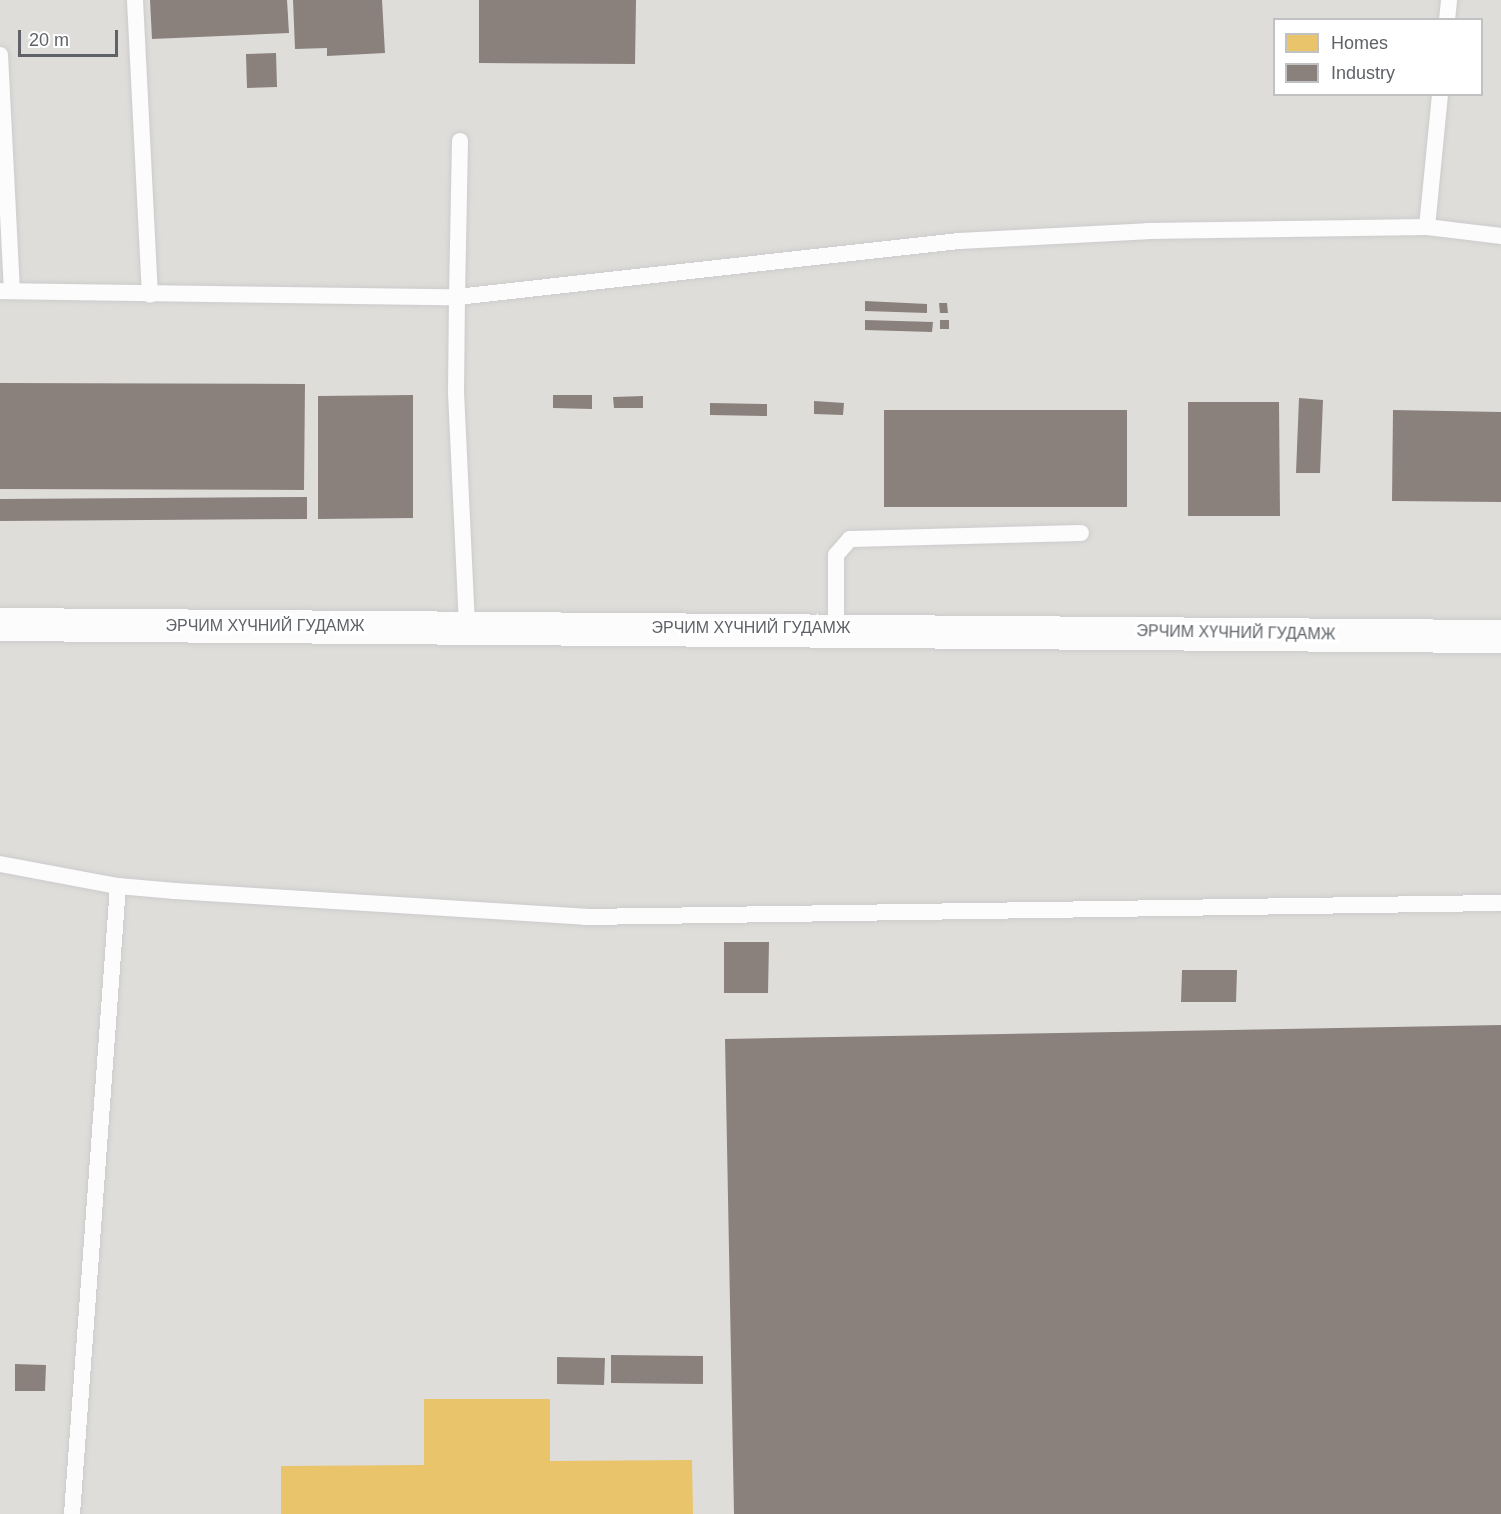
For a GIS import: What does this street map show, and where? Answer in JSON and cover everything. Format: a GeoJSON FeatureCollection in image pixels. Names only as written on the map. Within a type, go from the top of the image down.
{"type":"FeatureCollection","features":[{"type":"Feature","properties":{"kind":"main road","name":"ЭРЧИМ ХҮЧНИЙ ГУДАМЖ"},"geometry":{"type":"LineString","coordinates":[[0,624],[836,628],[1501,636]]}},
{"type":"Feature","properties":{"kind":"lane"},"geometry":{"type":"LineString","coordinates":[[135,0],[150,295]]}},
{"type":"Feature","properties":{"kind":"lane"},"geometry":{"type":"LineString","coordinates":[[1447,18],[1449,0]]}},
{"type":"Feature","properties":{"kind":"lane"},"geometry":{"type":"LineString","coordinates":[[0,55],[6,291],[150,295],[457,297],[959,241],[1147,231],[1427,226],[1501,236]]}},
{"type":"Feature","properties":{"kind":"lane"},"geometry":{"type":"LineString","coordinates":[[1427,226],[1440,96]]}},
{"type":"Feature","properties":{"kind":"lane"},"geometry":{"type":"LineString","coordinates":[[460,141],[456,392],[467,628]]}},
{"type":"Feature","properties":{"kind":"lane"},"geometry":{"type":"LineString","coordinates":[[836,628],[836,555],[850,539],[1081,533]]}},
{"type":"Feature","properties":{"kind":"lane"},"geometry":{"type":"LineString","coordinates":[[0,864],[118,886],[585,917],[1501,903]]}},
{"type":"Feature","properties":{"kind":"lane"},"geometry":{"type":"LineString","coordinates":[[72,1514],[118,886]]}},
{"type":"Feature","properties":{"kind":"shaded area"},"geometry":{"type":"Polygon","coordinates":[[[0,0],[1501,0],[1501,1514],[0,1514],[0,0]]]}},
{"type":"Feature","properties":{"kind":"building: Homes"},"geometry":{"type":"Polygon","coordinates":[[[424,1399],[550,1399],[550,1461],[692,1460],[693,1514],[281,1514],[281,1466],[424,1465],[424,1399]]]}},
{"type":"Feature","properties":{"kind":"building: Industry"},"geometry":{"type":"Polygon","coordinates":[[[150,0],[287,0],[289,33],[152,39],[150,0]]]}},
{"type":"Feature","properties":{"kind":"building: Industry"},"geometry":{"type":"Polygon","coordinates":[[[293,0],[382,0],[385,53],[327,56],[327,48],[295,49],[293,0]]]}},
{"type":"Feature","properties":{"kind":"building: Industry"},"geometry":{"type":"Polygon","coordinates":[[[479,0],[636,0],[635,64],[479,63],[479,0]]]}},
{"type":"Feature","properties":{"kind":"building: Industry"},"geometry":{"type":"Polygon","coordinates":[[[276,53],[277,87],[247,88],[246,54],[276,53]]]}},
{"type":"Feature","properties":{"kind":"building: Industry"},"geometry":{"type":"Polygon","coordinates":[[[865,301],[927,304],[927,313],[865,311],[865,301]]]}},
{"type":"Feature","properties":{"kind":"building: Industry"},"geometry":{"type":"Polygon","coordinates":[[[939,303],[947,303],[948,313],[940,313],[939,303]]]}},
{"type":"Feature","properties":{"kind":"building: Industry"},"geometry":{"type":"Polygon","coordinates":[[[865,320],[933,322],[932,332],[865,330],[865,320]]]}},
{"type":"Feature","properties":{"kind":"building: Industry"},"geometry":{"type":"Polygon","coordinates":[[[940,320],[949,320],[949,329],[940,329],[940,320]]]}},
{"type":"Feature","properties":{"kind":"building: Industry"},"geometry":{"type":"Polygon","coordinates":[[[0,383],[305,384],[304,490],[0,489],[0,383]]]}},
{"type":"Feature","properties":{"kind":"building: Industry"},"geometry":{"type":"Polygon","coordinates":[[[413,395],[413,518],[318,519],[318,396],[413,395]]]}},
{"type":"Feature","properties":{"kind":"building: Industry"},"geometry":{"type":"Polygon","coordinates":[[[553,395],[592,395],[592,409],[553,408],[553,395]]]}},
{"type":"Feature","properties":{"kind":"building: Industry"},"geometry":{"type":"Polygon","coordinates":[[[643,396],[643,408],[614,408],[613,397],[643,396]]]}},
{"type":"Feature","properties":{"kind":"building: Industry"},"geometry":{"type":"Polygon","coordinates":[[[1299,398],[1323,400],[1320,473],[1296,473],[1299,398]]]}},
{"type":"Feature","properties":{"kind":"building: Industry"},"geometry":{"type":"Polygon","coordinates":[[[814,401],[844,403],[843,415],[814,414],[814,401]]]}},
{"type":"Feature","properties":{"kind":"building: Industry"},"geometry":{"type":"Polygon","coordinates":[[[1188,402],[1279,402],[1280,516],[1188,516],[1188,402]]]}},
{"type":"Feature","properties":{"kind":"building: Industry"},"geometry":{"type":"Polygon","coordinates":[[[710,403],[767,404],[767,416],[710,415],[710,403]]]}},
{"type":"Feature","properties":{"kind":"building: Industry"},"geometry":{"type":"Polygon","coordinates":[[[884,410],[1127,410],[1127,507],[884,507],[884,410]]]}},
{"type":"Feature","properties":{"kind":"building: Industry"},"geometry":{"type":"Polygon","coordinates":[[[1393,410],[1501,412],[1501,502],[1392,501],[1393,410]]]}},
{"type":"Feature","properties":{"kind":"building: Industry"},"geometry":{"type":"Polygon","coordinates":[[[307,497],[307,519],[0,521],[0,499],[307,497]]]}},
{"type":"Feature","properties":{"kind":"building: Industry"},"geometry":{"type":"Polygon","coordinates":[[[724,942],[769,942],[768,993],[724,993],[724,942]]]}},
{"type":"Feature","properties":{"kind":"building: Industry"},"geometry":{"type":"Polygon","coordinates":[[[1182,970],[1237,970],[1236,1002],[1181,1002],[1182,970]]]}},
{"type":"Feature","properties":{"kind":"building: Industry"},"geometry":{"type":"Polygon","coordinates":[[[1501,1025],[1501,1514],[734,1514],[725,1039],[1501,1025]]]}},
{"type":"Feature","properties":{"kind":"building: Industry"},"geometry":{"type":"Polygon","coordinates":[[[611,1355],[703,1356],[703,1384],[611,1383],[611,1355]]]}},
{"type":"Feature","properties":{"kind":"building: Industry"},"geometry":{"type":"Polygon","coordinates":[[[557,1357],[605,1358],[604,1385],[557,1384],[557,1357]]]}},
{"type":"Feature","properties":{"kind":"building: Industry"},"geometry":{"type":"Polygon","coordinates":[[[15,1364],[46,1365],[45,1391],[15,1391],[15,1364]]]}}]}
